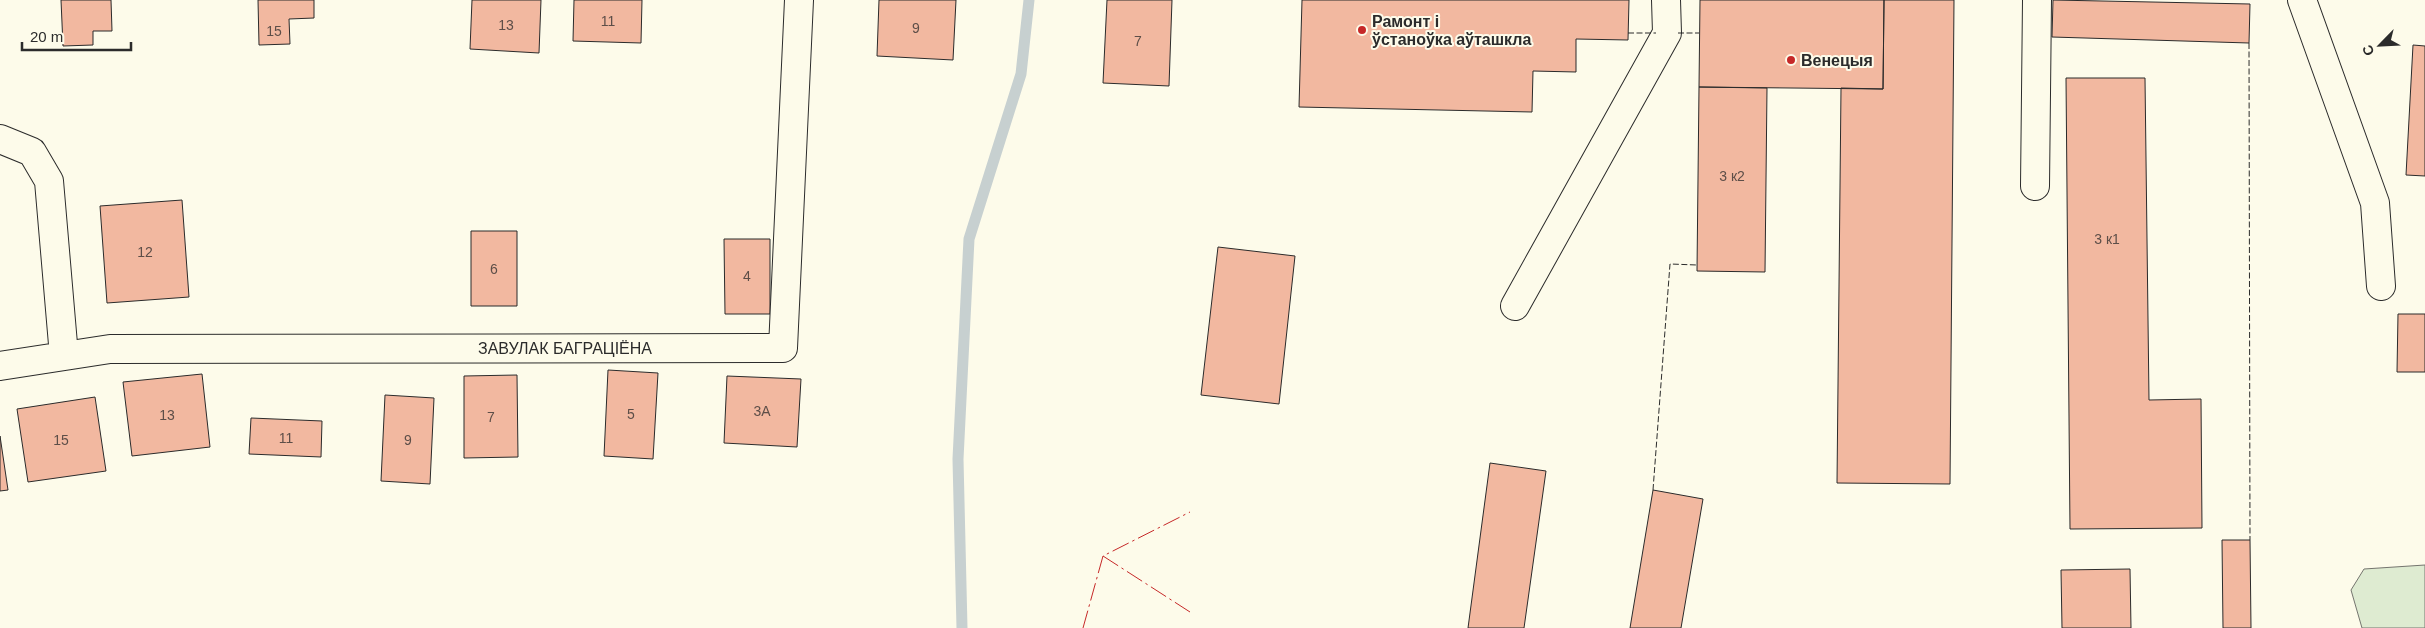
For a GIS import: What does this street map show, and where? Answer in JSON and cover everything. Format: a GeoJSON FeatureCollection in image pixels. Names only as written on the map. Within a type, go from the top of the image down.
{"type":"FeatureCollection","features":[{"type":"Feature","properties":{"kind":"street","name":"ЗАВУЛАК БАГРАЦІЁНА"},"geometry":{"type":"LineString","coordinates":[[0,366],[110,349],[783,348],[799,0]]}},
{"type":"Feature","properties":{"kind":"street"},"geometry":{"type":"LineString","coordinates":[[1515,306],[1668,33],[1666,0]]}},
{"type":"Feature","properties":{"kind":"street"},"geometry":{"type":"LineString","coordinates":[[2035,186],[2037,0]]}},
{"type":"Feature","properties":{"kind":"street"},"geometry":{"type":"LineString","coordinates":[[2302,0],[2375,203],[2382,286]]}},
{"type":"Feature","properties":{"kind":"street"},"geometry":{"type":"LineString","coordinates":[[0,140],[32,152],[49,182],[64,356]]}},
{"type":"Feature","properties":{"kind":"green space"},"geometry":{"type":"Polygon","coordinates":[[[2425,565],[2425,628],[2362,628],[2351,590],[2364,569],[2425,565]]]}},
{"type":"Feature","properties":{"kind":"building"},"geometry":{"type":"Polygon","coordinates":[[[61,0],[111,0],[112,31],[93,31],[93,45],[63,46],[61,0]]]}},
{"type":"Feature","properties":{"kind":"building"},"geometry":{"type":"Polygon","coordinates":[[[258,0],[314,0],[314,18],[289,19],[290,44],[259,45],[258,0]]]}},
{"type":"Feature","properties":{"kind":"building"},"geometry":{"type":"Polygon","coordinates":[[[472,0],[541,0],[539,53],[470,49],[472,0]]]}},
{"type":"Feature","properties":{"kind":"building"},"geometry":{"type":"Polygon","coordinates":[[[574,0],[642,0],[641,43],[573,41],[574,0]]]}},
{"type":"Feature","properties":{"kind":"building"},"geometry":{"type":"Polygon","coordinates":[[[879,0],[956,0],[953,60],[877,56],[879,0]]]}},
{"type":"Feature","properties":{"kind":"building"},"geometry":{"type":"Polygon","coordinates":[[[1107,0],[1172,0],[1169,86],[1103,83],[1107,0]]]}},
{"type":"Feature","properties":{"kind":"building"},"geometry":{"type":"Polygon","coordinates":[[[1302,0],[1629,0],[1628,40],[1576,39],[1576,72],[1533,71],[1532,112],[1299,107],[1302,0]]]}},
{"type":"Feature","properties":{"kind":"building","name":"Венецыя"},"geometry":{"type":"Polygon","coordinates":[[[1700,0],[1884,0],[1883,89],[1699,87],[1700,0]]]}},
{"type":"Feature","properties":{"kind":"building"},"geometry":{"type":"Polygon","coordinates":[[[1884,0],[1954,0],[1950,484],[1837,483],[1841,88],[1883,89],[1884,0]]]}},
{"type":"Feature","properties":{"kind":"building"},"geometry":{"type":"Polygon","coordinates":[[[2053,0],[2250,4],[2249,43],[2052,37],[2053,0]]]}},
{"type":"Feature","properties":{"kind":"building"},"geometry":{"type":"Polygon","coordinates":[[[2413,45],[2425,46],[2425,176],[2406,175],[2413,45]]]}},
{"type":"Feature","properties":{"kind":"building"},"geometry":{"type":"Polygon","coordinates":[[[2066,78],[2145,78],[2149,400],[2201,399],[2202,528],[2070,529],[2066,78]]]}},
{"type":"Feature","properties":{"kind":"building"},"geometry":{"type":"Polygon","coordinates":[[[1699,87],[1767,88],[1765,272],[1697,271],[1699,87]]]}},
{"type":"Feature","properties":{"kind":"building"},"geometry":{"type":"Polygon","coordinates":[[[182,200],[189,297],[107,303],[100,206],[182,200]]]}},
{"type":"Feature","properties":{"kind":"building"},"geometry":{"type":"Polygon","coordinates":[[[471,231],[517,231],[517,306],[471,306],[471,231]]]}},
{"type":"Feature","properties":{"kind":"building"},"geometry":{"type":"Polygon","coordinates":[[[724,239],[770,239],[770,314],[725,314],[724,239]]]}},
{"type":"Feature","properties":{"kind":"building"},"geometry":{"type":"Polygon","coordinates":[[[1218,247],[1295,256],[1279,404],[1201,395],[1218,247]]]}},
{"type":"Feature","properties":{"kind":"building"},"geometry":{"type":"Polygon","coordinates":[[[2398,314],[2425,314],[2425,372],[2397,372],[2398,314]]]}},
{"type":"Feature","properties":{"kind":"building"},"geometry":{"type":"Polygon","coordinates":[[[608,370],[658,373],[653,459],[604,456],[608,370]]]}},
{"type":"Feature","properties":{"kind":"building"},"geometry":{"type":"Polygon","coordinates":[[[202,374],[210,447],[132,456],[123,382],[202,374]]]}},
{"type":"Feature","properties":{"kind":"building"},"geometry":{"type":"Polygon","coordinates":[[[517,375],[518,457],[464,458],[464,376],[517,375]]]}},
{"type":"Feature","properties":{"kind":"building"},"geometry":{"type":"Polygon","coordinates":[[[727,376],[801,379],[797,447],[724,443],[727,376]]]}},
{"type":"Feature","properties":{"kind":"building"},"geometry":{"type":"Polygon","coordinates":[[[385,395],[434,398],[430,484],[381,481],[385,395]]]}},
{"type":"Feature","properties":{"kind":"building"},"geometry":{"type":"Polygon","coordinates":[[[95,397],[106,471],[28,482],[17,409],[95,397]]]}},
{"type":"Feature","properties":{"kind":"building"},"geometry":{"type":"Polygon","coordinates":[[[251,418],[322,421],[321,457],[249,454],[251,418]]]}},
{"type":"Feature","properties":{"kind":"building"},"geometry":{"type":"Polygon","coordinates":[[[0,436],[8,490],[0,491],[0,436]]]}},
{"type":"Feature","properties":{"kind":"building"},"geometry":{"type":"Polygon","coordinates":[[[1490,463],[1546,471],[1524,628],[1468,628],[1490,463]]]}},
{"type":"Feature","properties":{"kind":"building"},"geometry":{"type":"Polygon","coordinates":[[[1653,490],[1703,499],[1681,628],[1630,628],[1653,490]]]}},
{"type":"Feature","properties":{"kind":"building"},"geometry":{"type":"Polygon","coordinates":[[[2222,540],[2250,540],[2251,628],[2223,628],[2222,540]]]}},
{"type":"Feature","properties":{"kind":"building"},"geometry":{"type":"Polygon","coordinates":[[[2130,569],[2131,628],[2062,628],[2061,570],[2130,569]]]}},
{"type":"Feature","properties":{"kind":"waterway"},"geometry":{"type":"LineString","coordinates":[[962,628],[958,459],[969,239],[1021,74],[1029,0]]}},
{"type":"Feature","properties":{"kind":"fence"},"geometry":{"type":"LineString","coordinates":[[1628,33],[1656,33]]}},
{"type":"Feature","properties":{"kind":"fence"},"geometry":{"type":"LineString","coordinates":[[1678,33],[1699,33]]}},
{"type":"Feature","properties":{"kind":"fence"},"geometry":{"type":"LineString","coordinates":[[2249,43],[2250,540]]}},
{"type":"Feature","properties":{"kind":"fence"},"geometry":{"type":"LineString","coordinates":[[1653,490],[1670,264],[1697,265]]}},
{"type":"Feature","properties":{"kind":"power"},"geometry":{"type":"LineString","coordinates":[[1083,628],[1103,556],[1190,512]]}},
{"type":"Feature","properties":{"kind":"power"},"geometry":{"type":"LineString","coordinates":[[1103,556],[1190,612]]}},
{"type":"Feature","properties":{"kind":"place","name":"Рамонт і ўстаноўка аўташкла"},"geometry":{"type":"Point","coordinates":[1362,30]}},
{"type":"Feature","properties":{"kind":"place","name":"Венецыя"},"geometry":{"type":"Point","coordinates":[1791,60]}}]}
